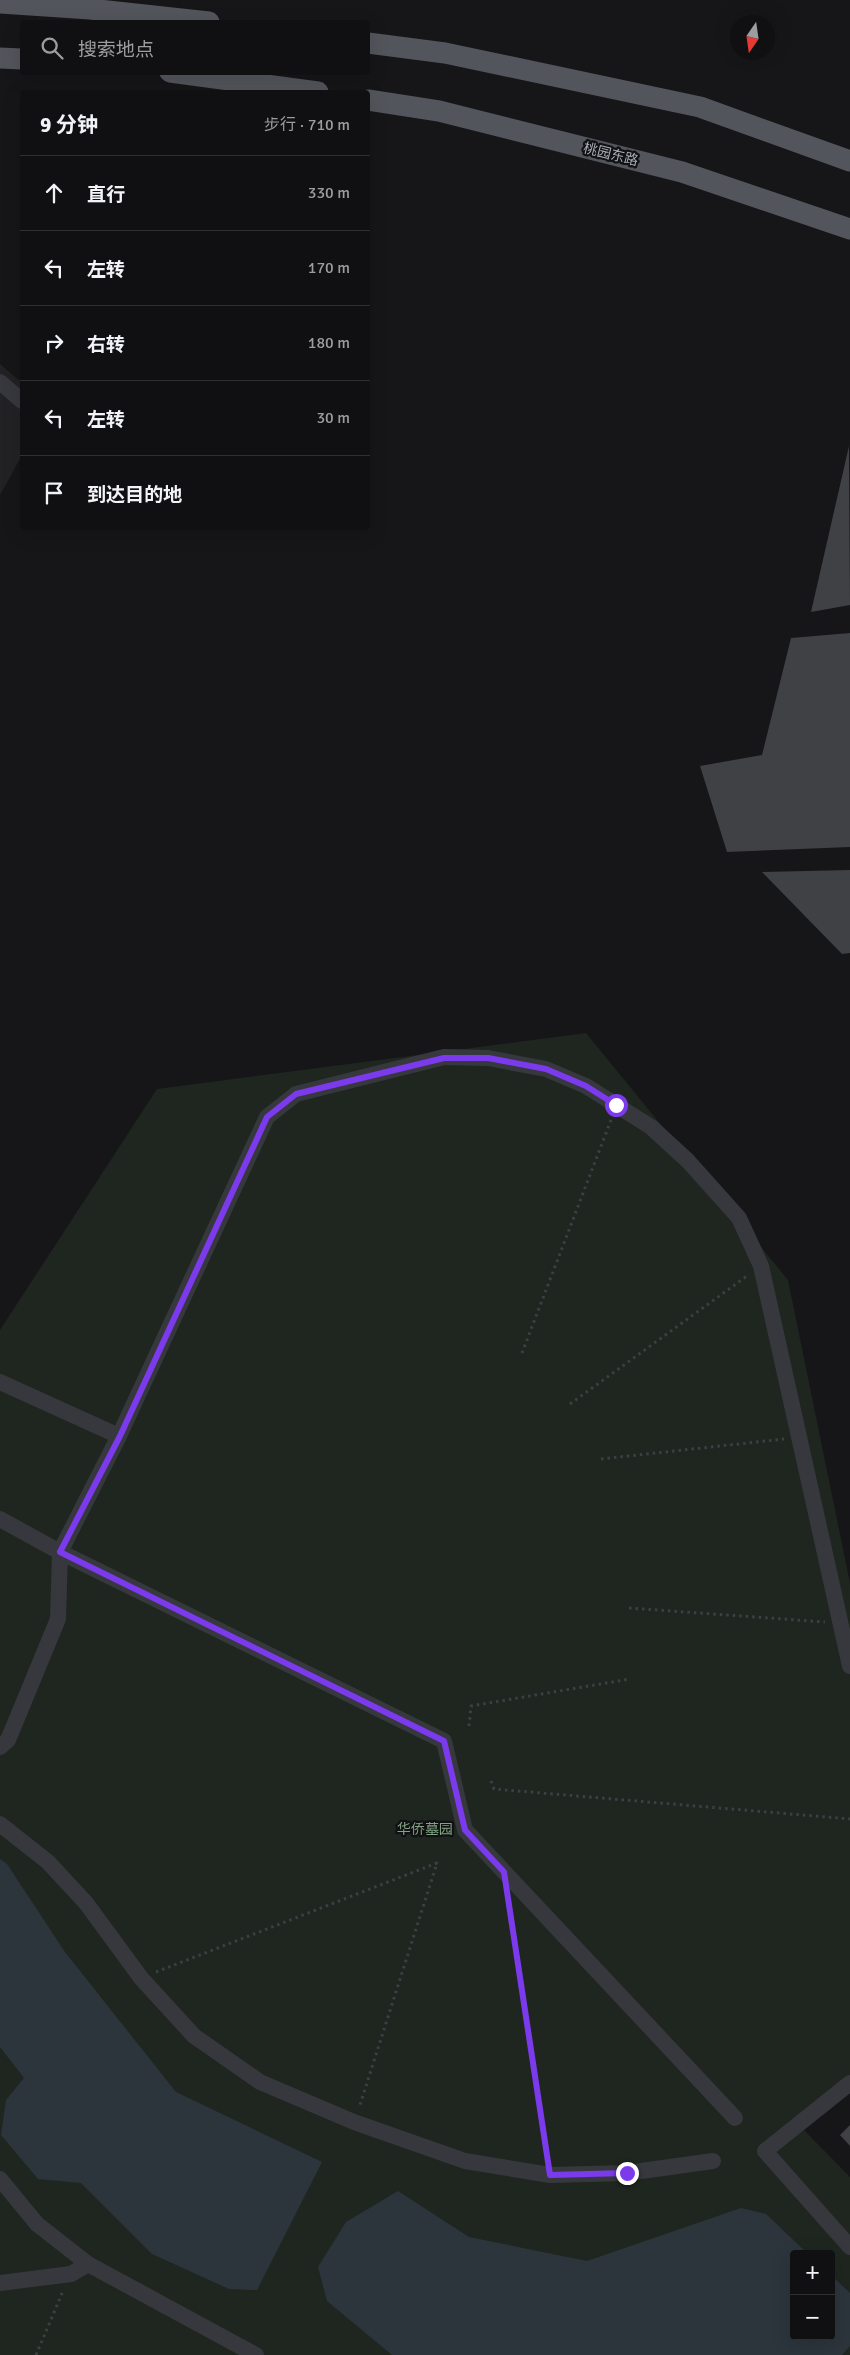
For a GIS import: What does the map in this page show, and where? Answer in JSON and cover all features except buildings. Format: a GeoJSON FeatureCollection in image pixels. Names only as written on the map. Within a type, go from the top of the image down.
{"type":"FeatureCollection","features":[{"type":"Feature","properties":{"kind":"main road"},"geometry":{"type":"LineString","coordinates":[[0,3],[90,9],[190,20]]}},
{"type":"Feature","properties":{"kind":"main road"},"geometry":{"type":"LineString","coordinates":[[370,43],[445,53],[700,107],[850,161]]}},
{"type":"Feature","properties":{"kind":"main road"},"geometry":{"type":"LineString","coordinates":[[0,58],[20,60]]}},
{"type":"Feature","properties":{"kind":"main road"},"geometry":{"type":"LineString","coordinates":[[192,75],[303,90]]}},
{"type":"Feature","properties":{"kind":"main road","name":"桃园东路"},"geometry":{"type":"LineString","coordinates":[[370,100],[439,111],[682,172],[850,229]]}},
{"type":"Feature","properties":{"kind":"lane"},"geometry":{"type":"LineString","coordinates":[[0,382],[20,399]]}},
{"type":"Feature","properties":{"kind":"lane"},"geometry":{"type":"LineString","coordinates":[[0,1747],[8,1740],[58,1619],[60,1552],[120,1436],[267,1117],[296,1094],[444,1058],[488,1058],[546,1069],[586,1086],[651,1127],[688,1161],[725,1200],[739,1218],[761,1266],[850,1666]]}},
{"type":"Feature","properties":{"kind":"lane"},"geometry":{"type":"LineString","coordinates":[[0,1382],[120,1436]]}},
{"type":"Feature","properties":{"kind":"lane"},"geometry":{"type":"LineString","coordinates":[[0,1519],[60,1552],[444,1741],[465,1830],[735,2118]]}},
{"type":"Feature","properties":{"kind":"lane"},"geometry":{"type":"LineString","coordinates":[[0,1824],[48,1862],[86,1902],[142,1978],[194,2036],[260,2082],[354,2122],[465,2161],[550,2175],[627,2173],[713,2161]]}},
{"type":"Feature","properties":{"kind":"lane"},"geometry":{"type":"LineString","coordinates":[[850,2083],[765,2151],[850,2247]]}},
{"type":"Feature","properties":{"kind":"lane"},"geometry":{"type":"LineString","coordinates":[[0,2179],[37,2224],[88,2264],[256,2355]]}},
{"type":"Feature","properties":{"kind":"lane"},"geometry":{"type":"LineString","coordinates":[[0,2283],[71,2274],[88,2264]]}},
{"type":"Feature","properties":{"kind":"path"},"geometry":{"type":"LineString","coordinates":[[522,1353],[616,1105]]}},
{"type":"Feature","properties":{"kind":"path"},"geometry":{"type":"LineString","coordinates":[[570,1404],[761,1266]]}},
{"type":"Feature","properties":{"kind":"path"},"geometry":{"type":"LineString","coordinates":[[601,1459],[799,1437]]}},
{"type":"Feature","properties":{"kind":"path"},"geometry":{"type":"LineString","coordinates":[[629,1608],[840,1623]]}},
{"type":"Feature","properties":{"kind":"path"},"geometry":{"type":"LineString","coordinates":[[470,1726],[471,1706],[630,1679]]}},
{"type":"Feature","properties":{"kind":"path"},"geometry":{"type":"LineString","coordinates":[[491,1781],[494,1789],[850,1820]]}},
{"type":"Feature","properties":{"kind":"path"},"geometry":{"type":"LineString","coordinates":[[142,1978],[437,1862],[354,2122]]}},
{"type":"Feature","properties":{"kind":"path"},"geometry":{"type":"LineString","coordinates":[[504,1872],[550,2175]]}},
{"type":"Feature","properties":{"kind":"path"},"geometry":{"type":"LineString","coordinates":[[36,2355],[71,2274]]}},
{"type":"Feature","properties":{"kind":"shaded area"},"geometry":{"type":"Polygon","coordinates":[[[0,364],[20,381],[20,459],[0,495],[0,364]]]}},
{"type":"Feature","properties":{"kind":"shaded area"},"geometry":{"type":"Polygon","coordinates":[[[0,1859],[7,1864],[65,1952],[176,2092],[322,2162],[257,2290],[229,2289],[152,2254],[81,2183],[38,2179],[1,2135],[6,2100],[24,2078],[0,2047],[0,1859]]]}},
{"type":"Feature","properties":{"kind":"shaded area"},"geometry":{"type":"Polygon","coordinates":[[[398,2191],[469,2237],[587,2261],[741,2208],[766,2214],[804,2250],[790,2250],[790,2340],[835,2340],[835,2279],[850,2293],[850,2346],[842,2355],[392,2355],[327,2301],[318,2267],[346,2222],[398,2191]]]}},
{"type":"Feature","properties":{"kind":"green space","name":"华侨墓园"},"geometry":{"type":"Polygon","coordinates":[[[586,1033],[788,1280],[850,1583],[850,2076],[803,2129],[850,2177],[850,2355],[0,2355],[0,1330],[157,1089],[586,1033]]]}},
{"type":"Feature","properties":{"kind":"route"},"geometry":{"type":"LineString","coordinates":[[616,1105],[586,1086],[546,1069],[488,1058],[444,1058],[296,1094],[267,1117],[120,1436],[60,1552],[444,1741],[465,1830],[504,1872],[550,2175],[627,2173]]}}]}
